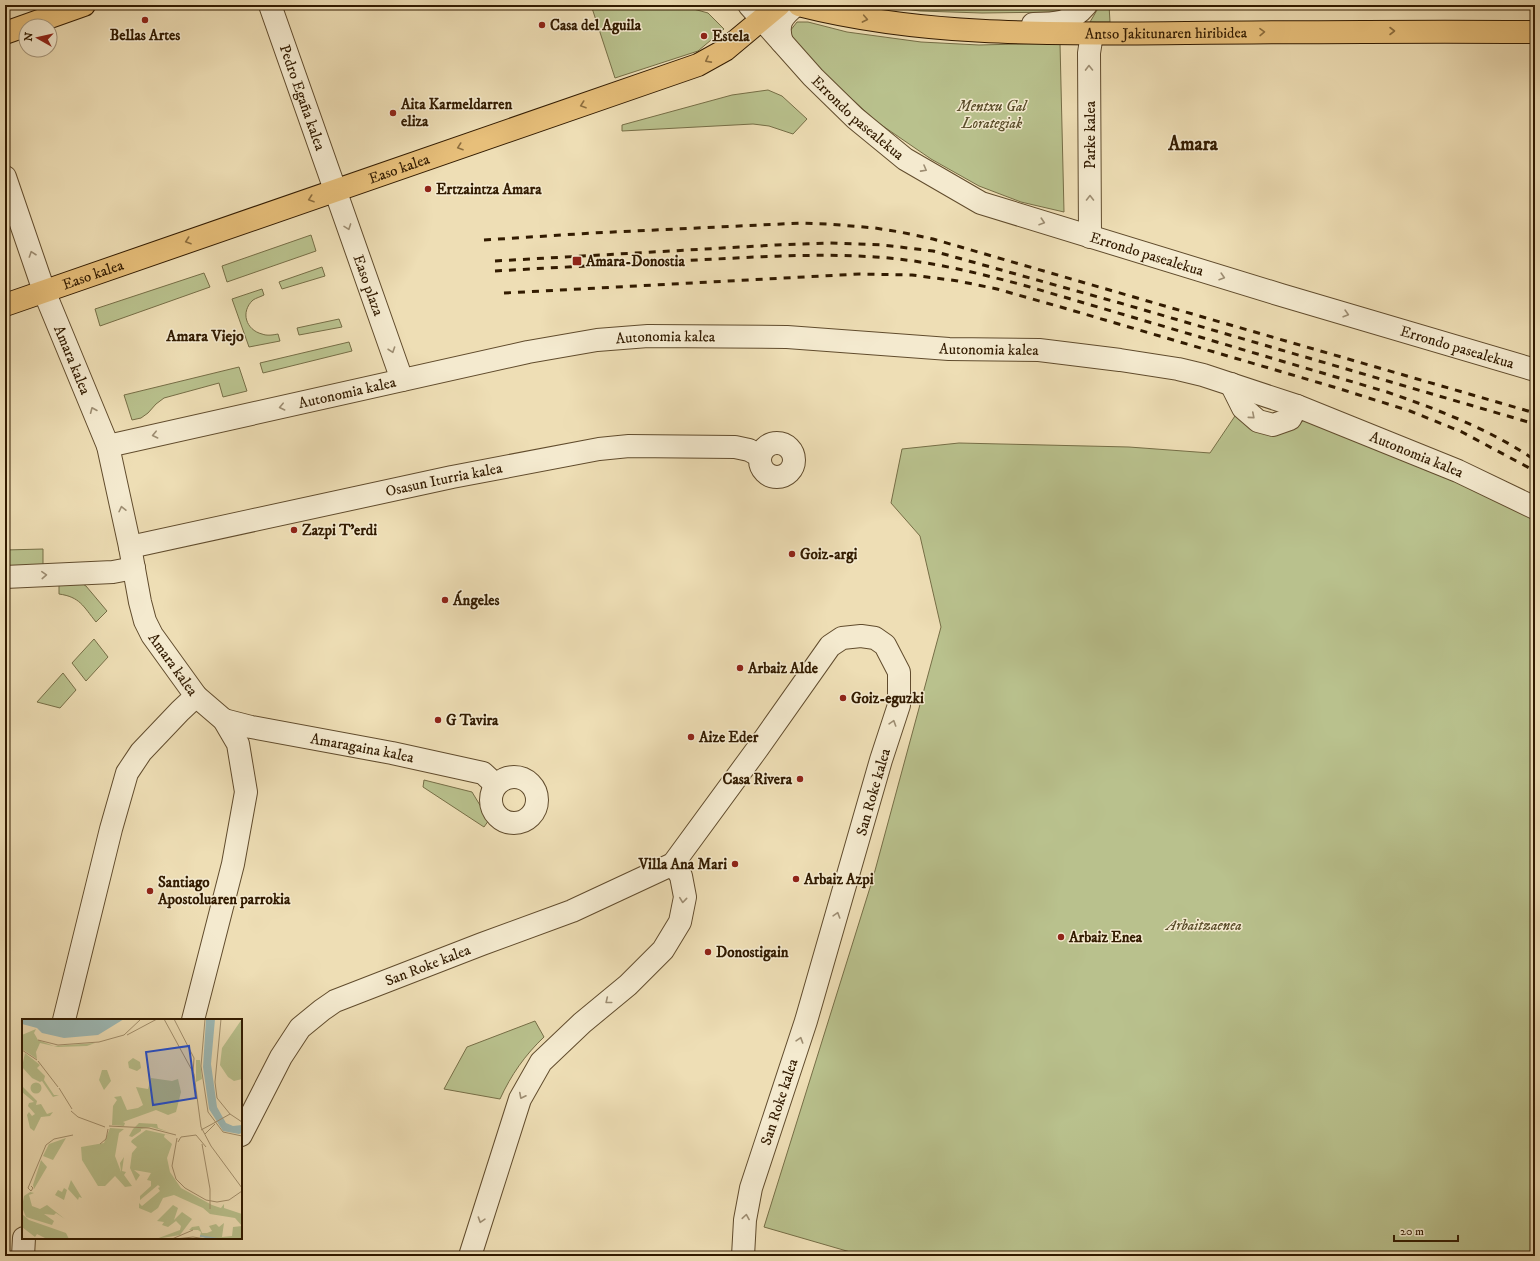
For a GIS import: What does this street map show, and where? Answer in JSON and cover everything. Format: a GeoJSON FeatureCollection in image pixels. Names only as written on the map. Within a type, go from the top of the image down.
{"type":"FeatureCollection","features":[{"type":"Feature","properties":{"kind":"main road"},"geometry":{"type":"LineString","coordinates":[[5,33],[84,5]]}},
{"type":"Feature","properties":{"kind":"main road","name":"Easo kalea"},"geometry":{"type":"LineString","coordinates":[[5,305],[698,65],[725,50],[755,12],[779,5]]}},
{"type":"Feature","properties":{"kind":"main road","name":"Antso Jakitunaren hiribidea"},"geometry":{"type":"LineString","coordinates":[[799,5],[856,18],[914,26],[999,32],[1092,34],[1535,32]]}},
{"type":"Feature","properties":{"kind":"street","name":"Pedro Egaña kalea"},"geometry":{"type":"LineString","coordinates":[[270,5],[335,190]]}},
{"type":"Feature","properties":{"kind":"street"},"geometry":{"type":"LineString","coordinates":[[782,42],[779,28],[781,20],[785,14],[796,5]]}},
{"type":"Feature","properties":{"kind":"street"},"geometry":{"type":"LineString","coordinates":[[999,32],[1015,24],[1062,23],[1072,19],[1086,5]]}},
{"type":"Feature","properties":{"kind":"street"},"geometry":{"type":"LineString","coordinates":[[755,12],[782,42]]}},
{"type":"Feature","properties":{"kind":"street","name":"Parke kalea"},"geometry":{"type":"LineString","coordinates":[[1090,237],[1089,53],[1092,34]]}},
{"type":"Feature","properties":{"kind":"street","name":"Errondo pasealekua"},"geometry":{"type":"LineString","coordinates":[[782,42],[812,77],[855,118],[905,159],[981,203],[1281,295],[1535,370]]}},
{"type":"Feature","properties":{"kind":"street","name":"Amara kalea"},"geometry":{"type":"LineString","coordinates":[[5,177],[44,291],[108,446],[145,621],[152,635],[196,696],[141,752],[127,773],[111,828],[64,1019]]}},
{"type":"Feature","properties":{"kind":"street","name":"Easo plaza"},"geometry":{"type":"LineString","coordinates":[[335,190],[402,380]]}},
{"type":"Feature","properties":{"kind":"street","name":"Autonomia kalea"},"geometry":{"type":"LineString","coordinates":[[108,446],[528,352],[597,340],[648,336],[787,337],[949,349],[1039,350],[1178,369],[1231,384],[1243,408],[1258,421],[1273,425],[1290,419],[1297,406],[1458,471],[1535,508]]}},
{"type":"Feature","properties":{"kind":"street","name":"Osasun Iturria kalea"},"geometry":{"type":"LineString","coordinates":[[5,577],[113,572],[132,558],[452,477],[600,449],[629,446],[735,447],[749,450],[760,456]]}},
{"type":"Feature","properties":{"kind":"street","name":"San Roke kalea"},"geometry":{"type":"LineString","coordinates":[[242,1133],[281,1057],[300,1028],[335,1001],[572,911],[673,864],[830,646],[842,638],[861,636],[875,638],[885,645],[899,672],[899,706],[881,760],[806,1021],[752,1188],[745,1220],[743,1256]]}},
{"type":"Feature","properties":{"kind":"street"},"geometry":{"type":"LineString","coordinates":[[193,1019],[233,864],[246,792],[238,744],[224,720],[196,696]]}},
{"type":"Feature","properties":{"kind":"street","name":"Amaragaina kalea"},"geometry":{"type":"LineString","coordinates":[[224,720],[251,727],[392,753],[483,773],[496,784]]}},
{"type":"Feature","properties":{"kind":"street"},"geometry":{"type":"LineString","coordinates":[[470,1256],[520,1099],[541,1062],[582,1023],[628,985],[663,950],[680,922],[685,897],[681,876],[673,864]]}},
{"type":"Feature","properties":{"kind":"street"},"geometry":{"type":"LineString","coordinates":[[23,1256],[24,1239]]}},
{"type":"Feature","properties":{"kind":"green space"},"geometry":{"type":"Polygon","coordinates":[[[591,5],[679,5],[708,13],[724,29],[698,51],[615,78],[591,5]]]}},
{"type":"Feature","properties":{"kind":"green space"},"geometry":{"type":"Polygon","coordinates":[[[872,5],[994,7],[1006,5],[1070,5],[1058,12],[982,13],[920,11],[872,5]]]}},
{"type":"Feature","properties":{"kind":"green space"},"geometry":{"type":"Polygon","coordinates":[[[1100,5],[1109,5],[1110,22],[1090,22],[1100,5]]]}},
{"type":"Feature","properties":{"kind":"green space","name":"Mentxu Gal Lorategiak"},"geometry":{"type":"Polygon","coordinates":[[[797,22],[808,22],[847,32],[921,42],[979,45],[1060,43],[1064,212],[1021,202],[979,186],[931,159],[877,122],[793,45],[790,31],[797,22]]]}},
{"type":"Feature","properties":{"kind":"green space"},"geometry":{"type":"Polygon","coordinates":[[[768,90],[782,96],[807,119],[793,134],[769,126],[753,124],[622,131],[622,125],[732,95],[768,90]]]}},
{"type":"Feature","properties":{"kind":"green space"},"geometry":{"type":"Polygon","coordinates":[[[311,235],[316,251],[227,282],[222,266],[311,235]]]}},
{"type":"Feature","properties":{"kind":"green space"},"geometry":{"type":"Polygon","coordinates":[[[322,267],[325,276],[282,289],[279,282],[322,267]]]}},
{"type":"Feature","properties":{"kind":"green space"},"geometry":{"type":"Polygon","coordinates":[[[204,273],[210,287],[100,326],[95,309],[204,273]]]}},
{"type":"Feature","properties":{"kind":"green space"},"geometry":{"type":"Polygon","coordinates":[[[262,289],[264,295],[253,300],[249,305],[246,315],[247,320],[252,329],[256,332],[266,335],[278,334],[280,341],[249,347],[232,299],[262,289]]]}},
{"type":"Feature","properties":{"kind":"green space"},"geometry":{"type":"Polygon","coordinates":[[[339,319],[342,327],[299,335],[297,328],[339,319]]]}},
{"type":"Feature","properties":{"kind":"green space"},"geometry":{"type":"Polygon","coordinates":[[[349,342],[352,351],[263,373],[260,363],[349,342]]]}},
{"type":"Feature","properties":{"kind":"green space"},"geometry":{"type":"Polygon","coordinates":[[[239,367],[247,391],[223,397],[219,383],[164,398],[141,418],[132,420],[124,395],[239,367]]]}},
{"type":"Feature","properties":{"kind":"green space","name":"Arbaitzaenea"},"geometry":{"type":"Polygon","coordinates":[[[1237,413],[1293,429],[1305,419],[1452,477],[1535,516],[1535,1256],[864,1256],[764,1227],[873,878],[941,627],[920,536],[891,503],[902,449],[959,443],[1129,447],[1210,453],[1237,413]]]}},
{"type":"Feature","properties":{"kind":"green space"},"geometry":{"type":"Polygon","coordinates":[[[43,549],[43,566],[5,568],[5,550],[43,549]]]}},
{"type":"Feature","properties":{"kind":"green space"},"geometry":{"type":"Polygon","coordinates":[[[59,579],[76,580],[86,586],[107,611],[96,622],[77,600],[66,595],[59,594],[59,579]]]}},
{"type":"Feature","properties":{"kind":"green space"},"geometry":{"type":"Polygon","coordinates":[[[94,639],[108,657],[86,681],[72,663],[94,639]]]}},
{"type":"Feature","properties":{"kind":"green space"},"geometry":{"type":"Polygon","coordinates":[[[63,673],[76,690],[60,708],[37,702],[63,673]]]}},
{"type":"Feature","properties":{"kind":"green space"},"geometry":{"type":"Polygon","coordinates":[[[424,780],[472,792],[489,820],[484,827],[423,787],[424,780]]]}},
{"type":"Feature","properties":{"kind":"green space"},"geometry":{"type":"Polygon","coordinates":[[[535,1021],[544,1037],[519,1066],[500,1099],[444,1089],[467,1047],[535,1021]]]}},
{"type":"Feature","properties":{"kind":"railway"},"geometry":{"type":"LineString","coordinates":[[484,240],[802,223],[875,228],[900,232],[933,239],[1535,413]]}},
{"type":"Feature","properties":{"kind":"railway"},"geometry":{"type":"LineString","coordinates":[[495,261],[830,243],[883,245],[933,251],[1120,303],[1535,424]]}},
{"type":"Feature","properties":{"kind":"railway"},"geometry":{"type":"LineString","coordinates":[[495,271],[808,255],[875,257],[931,264],[968,271],[1023,285],[1387,392],[1463,421],[1500,439],[1535,460]]}},
{"type":"Feature","properties":{"kind":"railway"},"geometry":{"type":"LineString","coordinates":[[504,293],[860,274],[912,275],[958,281],[997,289],[1064,308],[1337,388],[1410,411],[1462,432],[1535,471]]}},
{"type":"Feature","properties":{"kind":"place","name":"Bellas Artes"},"geometry":{"type":"Point","coordinates":[145,20]}},
{"type":"Feature","properties":{"kind":"place","name":"Casa del Aguila"},"geometry":{"type":"Point","coordinates":[542,25]}},
{"type":"Feature","properties":{"kind":"place","name":"Estela"},"geometry":{"type":"Point","coordinates":[704,36]}},
{"type":"Feature","properties":{"kind":"place","name":"Aita Karmeldarren eliza"},"geometry":{"type":"Point","coordinates":[393,113]}},
{"type":"Feature","properties":{"kind":"place","name":"Ertzaintza Amara"},"geometry":{"type":"Point","coordinates":[428,189]}},
{"type":"Feature","properties":{"kind":"place","name":"Amara-Donostia"},"geometry":{"type":"Point","coordinates":[577,261]}},
{"type":"Feature","properties":{"kind":"place","name":"Zazpi T'erdi"},"geometry":{"type":"Point","coordinates":[294,530]}},
{"type":"Feature","properties":{"kind":"place","name":"Goiz-argi"},"geometry":{"type":"Point","coordinates":[792,554]}},
{"type":"Feature","properties":{"kind":"place","name":"Ángeles"},"geometry":{"type":"Point","coordinates":[445,600]}},
{"type":"Feature","properties":{"kind":"place","name":"Arbaiz Alde"},"geometry":{"type":"Point","coordinates":[740,668]}},
{"type":"Feature","properties":{"kind":"place","name":"Goiz-eguzki"},"geometry":{"type":"Point","coordinates":[843,698]}},
{"type":"Feature","properties":{"kind":"place","name":"G Tavira"},"geometry":{"type":"Point","coordinates":[438,720]}},
{"type":"Feature","properties":{"kind":"place","name":"Aize Eder"},"geometry":{"type":"Point","coordinates":[691,737]}},
{"type":"Feature","properties":{"kind":"place","name":"Casa Rivera"},"geometry":{"type":"Point","coordinates":[800,779]}},
{"type":"Feature","properties":{"kind":"place","name":"Villa Ana Mari"},"geometry":{"type":"Point","coordinates":[735,864]}},
{"type":"Feature","properties":{"kind":"place","name":"Arbaiz Azpi"},"geometry":{"type":"Point","coordinates":[796,879]}},
{"type":"Feature","properties":{"kind":"place","name":"Santiago Apostoluaren parrokia"},"geometry":{"type":"Point","coordinates":[150,891]}},
{"type":"Feature","properties":{"kind":"place","name":"Arbaiz Enea"},"geometry":{"type":"Point","coordinates":[1061,937]}},
{"type":"Feature","properties":{"kind":"place","name":"Donostigain"},"geometry":{"type":"Point","coordinates":[708,952]}},
{"type":"Feature","properties":{"kind":"district","name":"Amara"},"geometry":{"type":"Point","coordinates":[1193,143]}},
{"type":"Feature","properties":{"kind":"district","name":"Amara Viejo"},"geometry":{"type":"Point","coordinates":[205,335]}}]}
